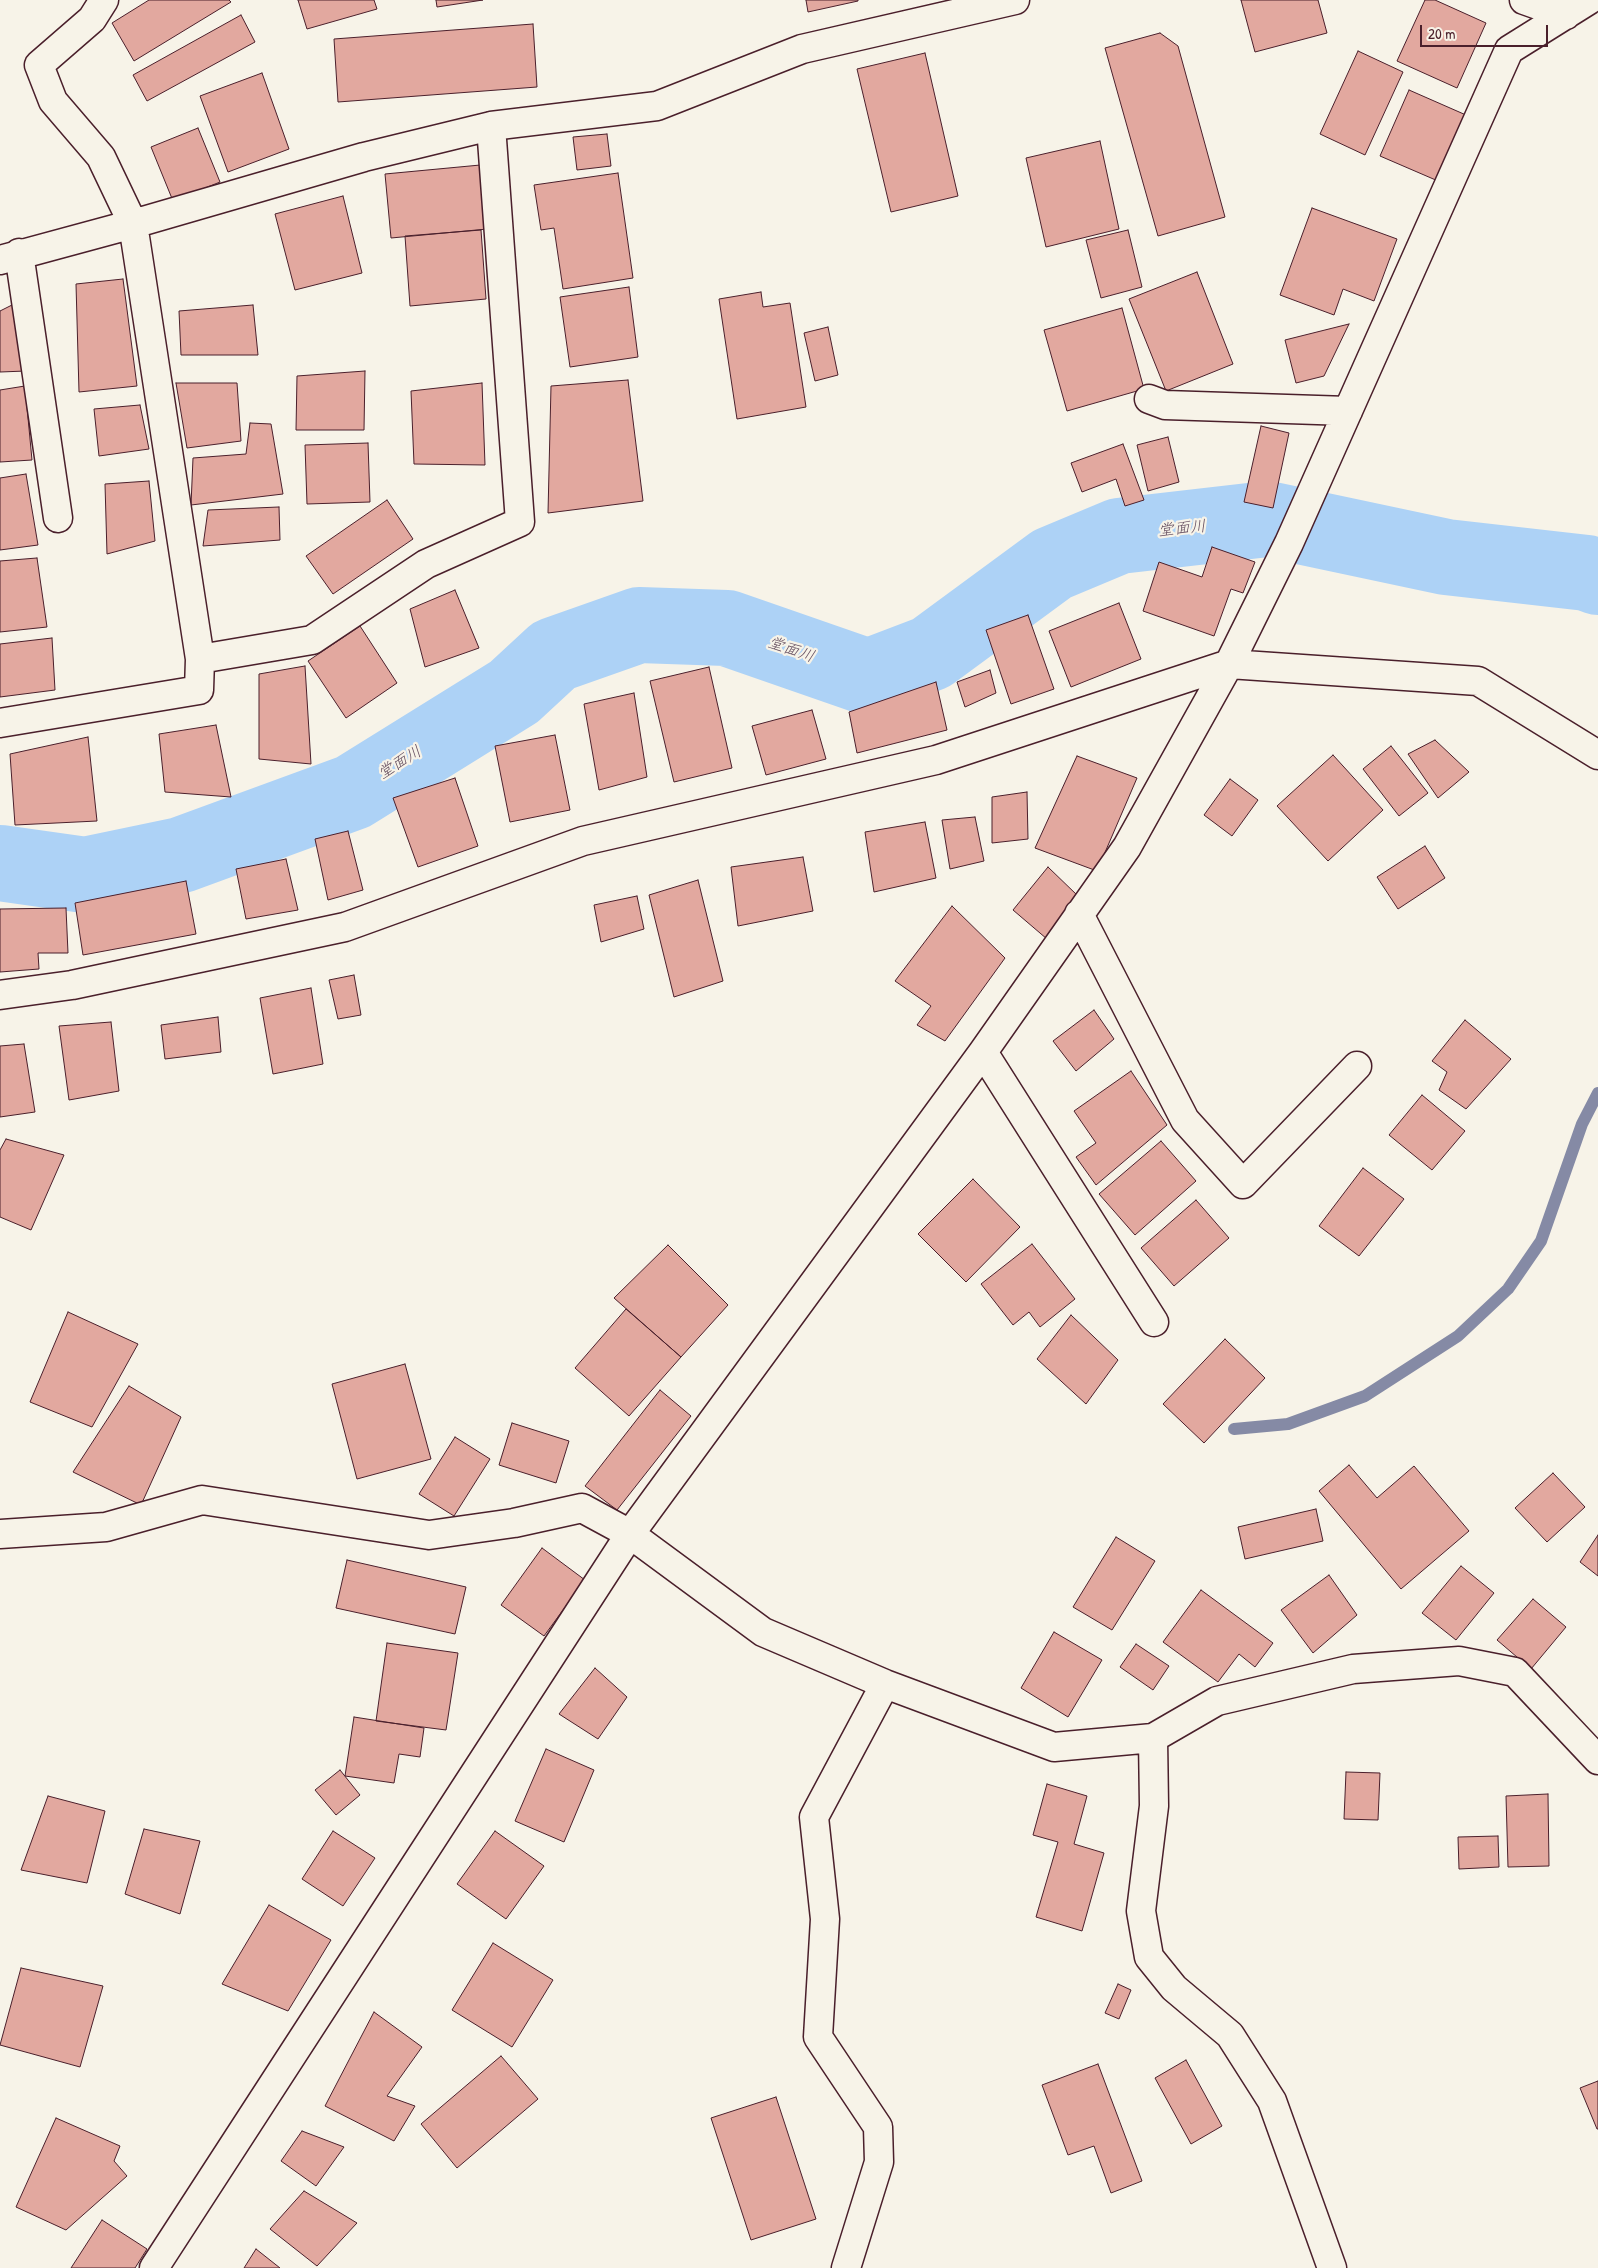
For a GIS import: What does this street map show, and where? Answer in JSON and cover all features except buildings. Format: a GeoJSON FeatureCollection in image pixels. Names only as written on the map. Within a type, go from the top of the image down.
{"type":"FeatureCollection","features":[{"type":"Feature","properties":{"kind":"street"},"geometry":{"type":"LineString","coordinates":[[0,723],[199,690],[200,659],[133,224],[101,157],[53,101],[39,65],[92,19],[104,0]]}},
{"type":"Feature","properties":{"kind":"street"},"geometry":{"type":"LineString","coordinates":[[58,518],[10,257],[133,224],[364,157],[491,126],[657,106],[802,49],[1015,0]]}},
{"type":"Feature","properties":{"kind":"street"},"geometry":{"type":"LineString","coordinates":[[1524,0],[1566,15]]}},
{"type":"Feature","properties":{"kind":"street"},"geometry":{"type":"LineString","coordinates":[[154,2268],[630,1534],[983,1052],[1127,847],[1229,664],[1289,543],[1509,50],[1589,0]]}},
{"type":"Feature","properties":{"kind":"street"},"geometry":{"type":"LineString","coordinates":[[200,659],[312,640],[426,564],[520,522],[491,126]]}},
{"type":"Feature","properties":{"kind":"street"},"geometry":{"type":"LineString","coordinates":[[1149,399],[1165,406],[1348,411]]}},
{"type":"Feature","properties":{"kind":"street"},"geometry":{"type":"LineString","coordinates":[[0,995],[72,985],[345,927],[582,841],[936,760],[1229,664],[1478,681],[1598,755]]}},
{"type":"Feature","properties":{"kind":"street"},"geometry":{"type":"LineString","coordinates":[[1079,914],[1184,1120],[1243,1184],[1357,1066]]}},
{"type":"Feature","properties":{"kind":"street"},"geometry":{"type":"LineString","coordinates":[[983,1052],[1154,1322]]}},
{"type":"Feature","properties":{"kind":"street"},"geometry":{"type":"LineString","coordinates":[[0,1534],[106,1527],[202,1500],[429,1535],[514,1523],[582,1508],[630,1534],[764,1632],[885,1684],[1054,1747],[1153,1738],[1216,1701],[1354,1669],[1459,1661],[1514,1672],[1598,1760]]}},
{"type":"Feature","properties":{"kind":"street"},"geometry":{"type":"LineString","coordinates":[[846,2268],[878,2162],[878,2127],[818,2037],[825,1919],[814,1816],[885,1684]]}},
{"type":"Feature","properties":{"kind":"street"},"geometry":{"type":"LineString","coordinates":[[1153,1738],[1154,1806],[1141,1911],[1149,1957],[1174,1988],[1230,2035],[1272,2101],[1332,2268]]}},
{"type":"Feature","properties":{"kind":"waterway","name":"堂面川"},"geometry":{"type":"LineString","coordinates":[[0,863],[85,875],[181,855],[353,792],[514,692],[554,655],[639,625],[727,628],[868,677],[931,653],[1052,564],[1119,536],[1267,519],[1446,557],[1587,573],[1598,577]]}},
{"type":"Feature","properties":{"kind":"waterway"},"geometry":{"type":"LineString","coordinates":[[1234,1429],[1288,1424],[1365,1396],[1458,1336],[1508,1289],[1541,1241],[1582,1124],[1598,1093]]}}]}
